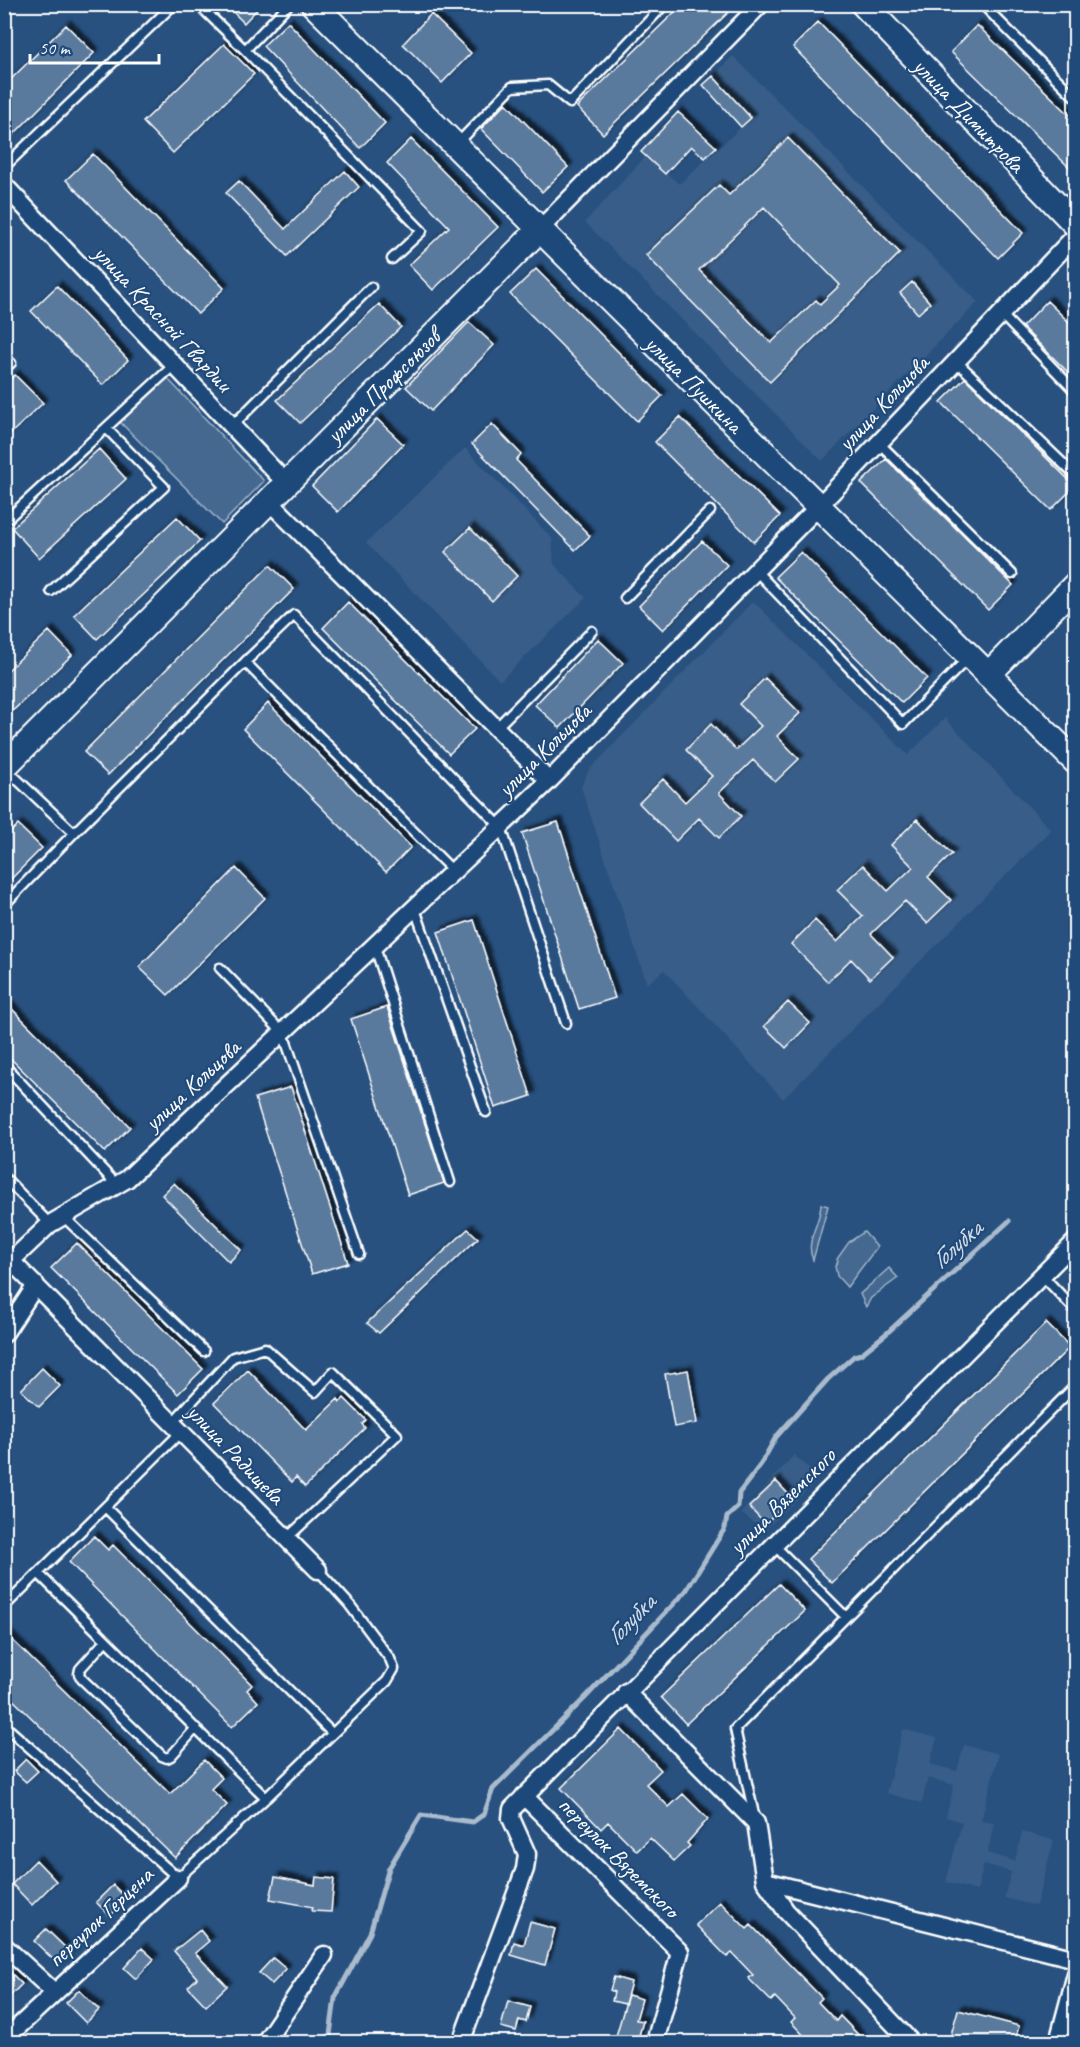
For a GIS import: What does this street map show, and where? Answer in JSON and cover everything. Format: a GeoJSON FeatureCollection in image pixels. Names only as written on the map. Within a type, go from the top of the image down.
{"type":"FeatureCollection","features":[{"type":"Feature","properties":{"kind":"main road","name":"улица Пушкина"},"geometry":{"type":"LineString","coordinates":[[313,4],[1076,762]]}},
{"type":"Feature","properties":{"kind":"main road","name":"улица Димитрова"},"geometry":{"type":"LineString","coordinates":[[862,4],[1076,225]]}},
{"type":"Feature","properties":{"kind":"main road","name":"улица Профсоюзов"},"geometry":{"type":"LineString","coordinates":[[4,767],[539,230]]}},
{"type":"Feature","properties":{"kind":"main road"},"geometry":{"type":"LineString","coordinates":[[988,675],[1076,584]]}},
{"type":"Feature","properties":{"kind":"street","name":"улица Профсоюзов"},"geometry":{"type":"LineString","coordinates":[[539,230],[761,4]]}},
{"type":"Feature","properties":{"kind":"street","name":"улица Красной Гвардии"},"geometry":{"type":"LineString","coordinates":[[4,185],[286,483]]}},
{"type":"Feature","properties":{"kind":"street","name":"улица Кольцова"},"geometry":{"type":"LineString","coordinates":[[8,1257],[57,1220],[127,1179],[501,827],[756,571],[1076,234]]}},
{"type":"Feature","properties":{"kind":"street"},"geometry":{"type":"LineString","coordinates":[[269,501],[549,781]]}},
{"type":"Feature","properties":{"kind":"street","name":"улица Вяземского"},"geometry":{"type":"LineString","coordinates":[[461,2043],[525,1869],[527,1854],[511,1818],[512,1809],[1076,1241]]}},
{"type":"Feature","properties":{"kind":"street","name":"улица Радищева"},"geometry":{"type":"LineString","coordinates":[[8,1257],[177,1427],[285,1540],[318,1570]]}},
{"type":"Feature","properties":{"kind":"street"},"geometry":{"type":"LineString","coordinates":[[4,1334],[36,1285]]}},
{"type":"Feature","properties":{"kind":"street"},"geometry":{"type":"LineString","coordinates":[[626,1692],[756,1823],[765,1881],[786,1911],[911,2043]]}},
{"type":"Feature","properties":{"kind":"street","name":"переулок Вяземского"},"geometry":{"type":"LineString","coordinates":[[524,1796],[680,1952],[655,2043]]}},
{"type":"Feature","properties":{"kind":"street","name":"переулок Герцена"},"geometry":{"type":"LineString","coordinates":[[4,2040],[178,1878]]}},
{"type":"Feature","properties":{"kind":"street"},"geometry":{"type":"LineString","coordinates":[[765,1881],[1076,1959]]}},
{"type":"Feature","properties":{"kind":"street","name":"переулок Герцена"},"geometry":{"type":"LineString","coordinates":[[4,1946],[54,1992]]}},
{"type":"Feature","properties":{"kind":"street"},"geometry":{"type":"LineString","coordinates":[[265,2043],[324,1955]]}},
{"type":"Feature","properties":{"kind":"street"},"geometry":{"type":"LineString","coordinates":[[1058,2043],[1076,1974]]}},
{"type":"Feature","properties":{"kind":"lane"},"geometry":{"type":"LineString","coordinates":[[4,167],[174,4]]}},
{"type":"Feature","properties":{"kind":"lane"},"geometry":{"type":"LineString","coordinates":[[198,4],[422,231],[392,259]]}},
{"type":"Feature","properties":{"kind":"lane"},"geometry":{"type":"LineString","coordinates":[[245,50],[289,4]]}},
{"type":"Feature","properties":{"kind":"lane"},"geometry":{"type":"LineString","coordinates":[[455,146],[512,87],[548,85],[570,103],[665,4]]}},
{"type":"Feature","properties":{"kind":"lane"},"geometry":{"type":"LineString","coordinates":[[982,4],[1076,98]]}},
{"type":"Feature","properties":{"kind":"lane"},"geometry":{"type":"LineString","coordinates":[[232,426],[371,287]]}},
{"type":"Feature","properties":{"kind":"lane"},"geometry":{"type":"LineString","coordinates":[[1001,314],[1076,392]]}},
{"type":"Feature","properties":{"kind":"lane"},"geometry":{"type":"LineString","coordinates":[[956,361],[1076,476]]}},
{"type":"Feature","properties":{"kind":"lane"},"geometry":{"type":"LineString","coordinates":[[4,522],[174,364]]}},
{"type":"Feature","properties":{"kind":"lane"},"geometry":{"type":"LineString","coordinates":[[51,591],[164,487],[106,428]]}},
{"type":"Feature","properties":{"kind":"lane"},"geometry":{"type":"LineString","coordinates":[[879,443],[1012,574]]}},
{"type":"Feature","properties":{"kind":"lane"},"geometry":{"type":"LineString","coordinates":[[625,598],[710,511]]}},
{"type":"Feature","properties":{"kind":"lane"},"geometry":{"type":"LineString","coordinates":[[756,571],[903,724],[969,657]]}},
{"type":"Feature","properties":{"kind":"lane"},"geometry":{"type":"LineString","coordinates":[[4,904],[294,615],[501,827],[566,1023]]}},
{"type":"Feature","properties":{"kind":"lane"},"geometry":{"type":"LineString","coordinates":[[496,728],[592,631]]}},
{"type":"Feature","properties":{"kind":"lane"},"geometry":{"type":"LineString","coordinates":[[245,662],[454,872]]}},
{"type":"Feature","properties":{"kind":"lane"},"geometry":{"type":"LineString","coordinates":[[4,767],[74,832]]}},
{"type":"Feature","properties":{"kind":"lane"},"geometry":{"type":"LineString","coordinates":[[415,909],[486,1112]]}},
{"type":"Feature","properties":{"kind":"lane"},"geometry":{"type":"LineString","coordinates":[[375,947],[450,1182]]}},
{"type":"Feature","properties":{"kind":"lane"},"geometry":{"type":"LineString","coordinates":[[220,968],[283,1033],[359,1254]]}},
{"type":"Feature","properties":{"kind":"lane"},"geometry":{"type":"LineString","coordinates":[[4,1065],[117,1185]]}},
{"type":"Feature","properties":{"kind":"lane"},"geometry":{"type":"LineString","coordinates":[[4,1177],[57,1220],[204,1351]]}},
{"type":"Feature","properties":{"kind":"lane"},"geometry":{"type":"LineString","coordinates":[[1042,1275],[1076,1311]]}},
{"type":"Feature","properties":{"kind":"lane"},"geometry":{"type":"LineString","coordinates":[[4,1607],[107,1509],[234,1357],[265,1348],[315,1392],[333,1372],[397,1435],[285,1540]]}},
{"type":"Feature","properties":{"kind":"lane"},"geometry":{"type":"LineString","coordinates":[[756,1823],[735,1729],[1076,1385]]}},
{"type":"Feature","properties":{"kind":"lane"},"geometry":{"type":"LineString","coordinates":[[4,1725],[178,1878],[266,1798],[332,1733],[107,1509]]}},
{"type":"Feature","properties":{"kind":"lane"},"geometry":{"type":"LineString","coordinates":[[773,1544],[846,1617]]}},
{"type":"Feature","properties":{"kind":"lane","name":"улица Радищева"},"geometry":{"type":"LineString","coordinates":[[318,1570],[349,1604],[390,1659],[394,1669],[387,1681],[332,1733]]}},
{"type":"Feature","properties":{"kind":"lane"},"geometry":{"type":"LineString","coordinates":[[39,1574],[266,1798]]}},
{"type":"Feature","properties":{"kind":"lane"},"geometry":{"type":"LineString","coordinates":[[106,1640],[80,1669],[79,1674],[82,1679],[162,1756],[167,1758],[171,1756],[196,1728]]}},
{"type":"Feature","properties":{"kind":"shaded area"},"geometry":{"type":"Polygon","coordinates":[[[733,56],[978,302],[822,461],[585,222],[646,156],[679,184],[751,118],[713,76],[733,56]]]}},
{"type":"Feature","properties":{"kind":"shaded area"},"geometry":{"type":"Polygon","coordinates":[[[167,378],[264,481],[222,524],[120,422],[167,378]]]}},
{"type":"Feature","properties":{"kind":"shaded area"},"geometry":{"type":"Polygon","coordinates":[[[465,448],[552,538],[554,564],[586,598],[500,681],[366,543],[465,448]]]}},
{"type":"Feature","properties":{"kind":"shaded area"},"geometry":{"type":"Polygon","coordinates":[[[753,601],[908,755],[945,718],[1051,830],[783,1099],[664,970],[647,984],[581,787],[589,770],[753,601]]]}},
{"type":"Feature","properties":{"kind":"shaded area"},"geometry":{"type":"Polygon","coordinates":[[[821,1204],[828,1206],[813,1260],[810,1246],[821,1204]]]}},
{"type":"Feature","properties":{"kind":"shaded area"},"geometry":{"type":"Polygon","coordinates":[[[864,1232],[877,1247],[847,1287],[837,1276],[835,1266],[837,1259],[849,1242],[864,1232]]]}},
{"type":"Feature","properties":{"kind":"shaded area"},"geometry":{"type":"Polygon","coordinates":[[[889,1268],[898,1278],[871,1298],[866,1307],[860,1294],[889,1268]]]}},
{"type":"Feature","properties":{"kind":"shaded area"},"geometry":{"type":"Polygon","coordinates":[[[794,1455],[819,1478],[764,1531],[741,1513],[794,1455]]]}},
{"type":"Feature","properties":{"kind":"shaded area"},"geometry":{"type":"Polygon","coordinates":[[[903,1729],[937,1738],[930,1764],[957,1771],[964,1745],[999,1754],[981,1820],[995,1824],[987,1853],[1015,1861],[1022,1832],[1054,1840],[1036,1906],[1004,1898],[1011,1872],[984,1864],[977,1891],[946,1882],[962,1822],[946,1817],[954,1785],[928,1778],[922,1803],[886,1793],[903,1729]]]}},
{"type":"Feature","properties":{"kind":"building"},"geometry":{"type":"Polygon","coordinates":[[[225,4],[262,4],[244,23],[225,4]]]}},
{"type":"Feature","properties":{"kind":"building"},"geometry":{"type":"Polygon","coordinates":[[[683,4],[737,4],[603,134],[577,107],[683,4]]]}},
{"type":"Feature","properties":{"kind":"building"},"geometry":{"type":"Polygon","coordinates":[[[431,14],[471,53],[442,83],[403,44],[431,14]]]}},
{"type":"Feature","properties":{"kind":"building"},"geometry":{"type":"Polygon","coordinates":[[[288,22],[385,123],[360,148],[263,46],[288,22]]]}},
{"type":"Feature","properties":{"kind":"building"},"geometry":{"type":"Polygon","coordinates":[[[818,22],[1023,233],[998,258],[793,47],[818,22]]]}},
{"type":"Feature","properties":{"kind":"building"},"geometry":{"type":"Polygon","coordinates":[[[66,25],[94,53],[12,136],[4,129],[4,86],[66,25]]]}},
{"type":"Feature","properties":{"kind":"building"},"geometry":{"type":"Polygon","coordinates":[[[977,25],[1076,121],[1076,174],[951,52],[977,25]]]}},
{"type":"Feature","properties":{"kind":"building"},"geometry":{"type":"Polygon","coordinates":[[[224,44],[254,74],[173,153],[143,122],[224,44]]]}},
{"type":"Feature","properties":{"kind":"building"},"geometry":{"type":"Polygon","coordinates":[[[713,76],[751,118],[741,127],[703,85],[713,76]]]}},
{"type":"Feature","properties":{"kind":"building"},"geometry":{"type":"Polygon","coordinates":[[[506,103],[568,167],[542,192],[481,129],[506,103]]]}},
{"type":"Feature","properties":{"kind":"building"},"geometry":{"type":"Polygon","coordinates":[[[678,112],[716,147],[705,158],[691,146],[665,174],[641,152],[678,112]]]}},
{"type":"Feature","properties":{"kind":"building"},"geometry":{"type":"Polygon","coordinates":[[[788,138],[900,253],[770,382],[646,255],[719,185],[729,195],[788,138]],[[764,207],[699,270],[771,343],[816,300],[820,304],[840,285],[764,207]]]}},
{"type":"Feature","properties":{"kind":"building"},"geometry":{"type":"Polygon","coordinates":[[[411,139],[498,227],[433,290],[409,265],[449,227],[387,163],[411,139]]]}},
{"type":"Feature","properties":{"kind":"building"},"geometry":{"type":"Polygon","coordinates":[[[93,154],[224,288],[198,314],[66,180],[93,154]]]}},
{"type":"Feature","properties":{"kind":"building"},"geometry":{"type":"Polygon","coordinates":[[[345,171],[359,187],[287,256],[226,193],[239,181],[285,229],[345,171]]]}},
{"type":"Feature","properties":{"kind":"building"},"geometry":{"type":"Polygon","coordinates":[[[536,269],[662,396],[637,421],[510,294],[536,269]]]}},
{"type":"Feature","properties":{"kind":"building"},"geometry":{"type":"Polygon","coordinates":[[[912,282],[930,303],[918,314],[900,293],[912,282]]]}},
{"type":"Feature","properties":{"kind":"building"},"geometry":{"type":"Polygon","coordinates":[[[57,286],[128,360],[103,385],[31,311],[57,286]]]}},
{"type":"Feature","properties":{"kind":"building"},"geometry":{"type":"Polygon","coordinates":[[[1047,301],[1076,329],[1076,380],[1022,327],[1047,301]]]}},
{"type":"Feature","properties":{"kind":"building"},"geometry":{"type":"Polygon","coordinates":[[[379,304],[401,327],[300,423],[277,400],[379,304]]]}},
{"type":"Feature","properties":{"kind":"building"},"geometry":{"type":"Polygon","coordinates":[[[469,322],[494,345],[431,411],[406,387],[469,322]]]}},
{"type":"Feature","properties":{"kind":"building"},"geometry":{"type":"Polygon","coordinates":[[[15,375],[43,403],[4,440],[4,384],[15,375]]]}},
{"type":"Feature","properties":{"kind":"building"},"geometry":{"type":"Polygon","coordinates":[[[965,378],[1075,486],[1051,510],[941,402],[965,378]]]}},
{"type":"Feature","properties":{"kind":"building"},"geometry":{"type":"Polygon","coordinates":[[[680,417],[780,516],[754,542],[655,442],[680,417]]]}},
{"type":"Feature","properties":{"kind":"building"},"geometry":{"type":"Polygon","coordinates":[[[377,419],[403,444],[338,512],[312,486],[377,419]]]}},
{"type":"Feature","properties":{"kind":"building"},"geometry":{"type":"Polygon","coordinates":[[[492,424],[521,454],[516,460],[590,536],[575,550],[472,444],[492,424]]]}},
{"type":"Feature","properties":{"kind":"building"},"geometry":{"type":"Polygon","coordinates":[[[99,449],[126,479],[39,558],[12,528],[99,449]]]}},
{"type":"Feature","properties":{"kind":"building"},"geometry":{"type":"Polygon","coordinates":[[[886,459],[1013,585],[988,610],[861,483],[886,459]]]}},
{"type":"Feature","properties":{"kind":"building"},"geometry":{"type":"Polygon","coordinates":[[[177,517],[200,541],[97,639],[74,615],[177,517]]]}},
{"type":"Feature","properties":{"kind":"building"},"geometry":{"type":"Polygon","coordinates":[[[470,528],[517,576],[492,601],[445,552],[470,528]]]}},
{"type":"Feature","properties":{"kind":"building"},"geometry":{"type":"Polygon","coordinates":[[[702,541],[727,565],[663,630],[639,606],[702,541]]]}},
{"type":"Feature","properties":{"kind":"building"},"geometry":{"type":"Polygon","coordinates":[[[801,552],[927,678],[902,703],[775,577],[801,552]]]}},
{"type":"Feature","properties":{"kind":"building"},"geometry":{"type":"Polygon","coordinates":[[[270,565],[294,589],[108,775],[84,752],[270,565]]]}},
{"type":"Feature","properties":{"kind":"building"},"geometry":{"type":"Polygon","coordinates":[[[348,602],[475,729],[449,754],[323,628],[348,602]]]}},
{"type":"Feature","properties":{"kind":"building"},"geometry":{"type":"Polygon","coordinates":[[[49,631],[72,655],[4,719],[4,674],[49,631]]]}},
{"type":"Feature","properties":{"kind":"building"},"geometry":{"type":"Polygon","coordinates":[[[598,639],[623,663],[560,728],[535,705],[598,639]]]}},
{"type":"Feature","properties":{"kind":"building"},"geometry":{"type":"Polygon","coordinates":[[[765,678],[800,713],[777,736],[799,759],[775,782],[753,760],[719,793],[741,816],[719,838],[699,818],[676,841],[639,803],[663,779],[685,802],[712,776],[686,750],[711,724],[736,750],[761,726],[739,704],[765,678]]]}},
{"type":"Feature","properties":{"kind":"building"},"geometry":{"type":"Polygon","coordinates":[[[268,703],[411,847],[386,872],[243,729],[268,703]]]}},
{"type":"Feature","properties":{"kind":"building"},"geometry":{"type":"Polygon","coordinates":[[[917,819],[952,854],[928,877],[951,900],[927,923],[905,901],[871,934],[893,957],[870,979],[851,959],[828,982],[791,944],[815,920],[837,942],[863,916],[837,890],[863,865],[888,891],[913,867],[891,845],[917,819]]]}},
{"type":"Feature","properties":{"kind":"building"},"geometry":{"type":"Polygon","coordinates":[[[558,822],[615,998],[579,1009],[522,833],[558,822]]]}},
{"type":"Feature","properties":{"kind":"building"},"geometry":{"type":"Polygon","coordinates":[[[18,825],[42,848],[4,886],[4,838],[18,825]]]}},
{"type":"Feature","properties":{"kind":"building"},"geometry":{"type":"Polygon","coordinates":[[[236,868],[265,898],[168,995],[139,967],[236,868]]]}},
{"type":"Feature","properties":{"kind":"building"},"geometry":{"type":"Polygon","coordinates":[[[474,920],[531,1096],[495,1108],[438,932],[474,920]]]}},
{"type":"Feature","properties":{"kind":"building"},"geometry":{"type":"Polygon","coordinates":[[[4,1001],[130,1127],[105,1152],[4,1052],[4,1001]]]}},
{"type":"Feature","properties":{"kind":"building"},"geometry":{"type":"Polygon","coordinates":[[[788,1002],[810,1023],[786,1048],[764,1026],[788,1002]]]}},
{"type":"Feature","properties":{"kind":"building"},"geometry":{"type":"Polygon","coordinates":[[[387,1007],[444,1183],[408,1195],[351,1019],[387,1007]]]}},
{"type":"Feature","properties":{"kind":"building"},"geometry":{"type":"Polygon","coordinates":[[[291,1087],[348,1263],[312,1274],[255,1098],[291,1087]]]}},
{"type":"Feature","properties":{"kind":"building"},"geometry":{"type":"Polygon","coordinates":[[[174,1183],[241,1250],[229,1262],[162,1195],[174,1183]]]}},
{"type":"Feature","properties":{"kind":"building"},"geometry":{"type":"Polygon","coordinates":[[[468,1229],[478,1238],[379,1333],[367,1323],[468,1229]]]}},
{"type":"Feature","properties":{"kind":"building"},"geometry":{"type":"Polygon","coordinates":[[[77,1243],[203,1369],[178,1394],[51,1268],[77,1243]]]}},
{"type":"Feature","properties":{"kind":"building"},"geometry":{"type":"Polygon","coordinates":[[[1046,1323],[1070,1347],[832,1583],[808,1559],[1046,1323]]]}},
{"type":"Feature","properties":{"kind":"building"},"geometry":{"type":"Polygon","coordinates":[[[42,1368],[60,1386],[39,1407],[21,1390],[42,1368]]]}},
{"type":"Feature","properties":{"kind":"building"},"geometry":{"type":"Polygon","coordinates":[[[248,1370],[306,1430],[338,1399],[340,1402],[344,1398],[366,1420],[362,1424],[365,1428],[305,1487],[296,1477],[292,1482],[214,1403],[248,1370]]]}},
{"type":"Feature","properties":{"kind":"building"},"geometry":{"type":"Polygon","coordinates":[[[688,1370],[697,1423],[674,1427],[665,1374],[688,1370]]]}},
{"type":"Feature","properties":{"kind":"building"},"geometry":{"type":"Polygon","coordinates":[[[776,1481],[792,1498],[765,1524],[749,1507],[776,1481]]]}},
{"type":"Feature","properties":{"kind":"building"},"geometry":{"type":"Polygon","coordinates":[[[94,1536],[108,1550],[113,1545],[252,1685],[247,1690],[258,1702],[232,1727],[69,1562],[94,1536]]]}},
{"type":"Feature","properties":{"kind":"building"},"geometry":{"type":"Polygon","coordinates":[[[779,1584],[805,1611],[686,1724],[661,1697],[779,1584]]]}},
{"type":"Feature","properties":{"kind":"building"},"geometry":{"type":"Polygon","coordinates":[[[4,1632],[170,1794],[204,1760],[222,1778],[211,1789],[227,1805],[175,1858],[4,1691],[4,1632]]]}},
{"type":"Feature","properties":{"kind":"building"},"geometry":{"type":"Polygon","coordinates":[[[621,1729],[661,1770],[646,1784],[669,1807],[683,1794],[708,1819],[687,1843],[690,1846],[674,1861],[650,1838],[637,1851],[608,1822],[601,1829],[561,1788],[621,1729]]]}},
{"type":"Feature","properties":{"kind":"building"},"geometry":{"type":"Polygon","coordinates":[[[26,1759],[38,1771],[26,1782],[14,1771],[26,1759]]]}},
{"type":"Feature","properties":{"kind":"building"},"geometry":{"type":"Polygon","coordinates":[[[36,1860],[56,1881],[32,1905],[12,1884],[36,1860]]]}},
{"type":"Feature","properties":{"kind":"building"},"geometry":{"type":"Polygon","coordinates":[[[275,1877],[315,1885],[316,1877],[334,1879],[331,1912],[312,1911],[313,1907],[270,1899],[275,1877]]]}},
{"type":"Feature","properties":{"kind":"building"},"geometry":{"type":"Polygon","coordinates":[[[113,1885],[127,1899],[110,1916],[96,1902],[113,1885]]]}},
{"type":"Feature","properties":{"kind":"building"},"geometry":{"type":"Polygon","coordinates":[[[720,1902],[747,1929],[751,1925],[822,1998],[818,2002],[836,2021],[840,2016],[866,2043],[811,2043],[791,2022],[795,2018],[775,1997],[771,2001],[748,1978],[753,1975],[732,1953],[727,1957],[696,1925],[720,1902]]]}},
{"type":"Feature","properties":{"kind":"building"},"geometry":{"type":"Polygon","coordinates":[[[530,1922],[555,1929],[545,1965],[511,1955],[514,1942],[524,1945],[530,1922]]]}},
{"type":"Feature","properties":{"kind":"building"},"geometry":{"type":"Polygon","coordinates":[[[46,1929],[71,1953],[59,1965],[34,1941],[46,1929]]]}},
{"type":"Feature","properties":{"kind":"building"},"geometry":{"type":"Polygon","coordinates":[[[200,1930],[209,1941],[195,1953],[227,1986],[206,2006],[188,1987],[197,1978],[174,1951],[200,1930]]]}},
{"type":"Feature","properties":{"kind":"building"},"geometry":{"type":"Polygon","coordinates":[[[142,1948],[154,1959],[136,1979],[124,1968],[142,1948]]]}},
{"type":"Feature","properties":{"kind":"building"},"geometry":{"type":"Polygon","coordinates":[[[273,1958],[286,1969],[272,1984],[259,1973],[273,1958]]]}},
{"type":"Feature","properties":{"kind":"building"},"geometry":{"type":"Polygon","coordinates":[[[4,1966],[22,1984],[4,2002],[4,1966]]]}},
{"type":"Feature","properties":{"kind":"building"},"geometry":{"type":"Polygon","coordinates":[[[614,1977],[631,1982],[625,2004],[612,2001],[614,1992],[610,1990],[614,1977]]]}},
{"type":"Feature","properties":{"kind":"building"},"geometry":{"type":"Polygon","coordinates":[[[79,1990],[99,2010],[86,2023],[66,2003],[79,1990]]]}},
{"type":"Feature","properties":{"kind":"building"},"geometry":{"type":"Polygon","coordinates":[[[628,1995],[642,1999],[636,2020],[643,2021],[637,2043],[614,2043],[628,1995]]]}},
{"type":"Feature","properties":{"kind":"building"},"geometry":{"type":"Polygon","coordinates":[[[508,2001],[530,2007],[526,2022],[519,2020],[516,2031],[501,2027],[508,2001]]]}},
{"type":"Feature","properties":{"kind":"building"},"geometry":{"type":"Polygon","coordinates":[[[958,2010],[1019,2026],[1014,2043],[969,2043],[950,2038],[958,2010]]]}},
{"type":"Feature","properties":{"kind":"waterway","name":"Голубка"},"geometry":{"type":"LineString","coordinates":[[329,2042],[335,1998],[370,1933],[389,1868],[421,1815],[473,1822],[484,1814],[493,1789],[584,1699],[686,1591],[725,1528],[727,1517],[738,1507],[739,1493],[761,1464],[776,1437],[828,1379],[854,1356],[861,1354],[887,1333],[1009,1221]]}}]}
